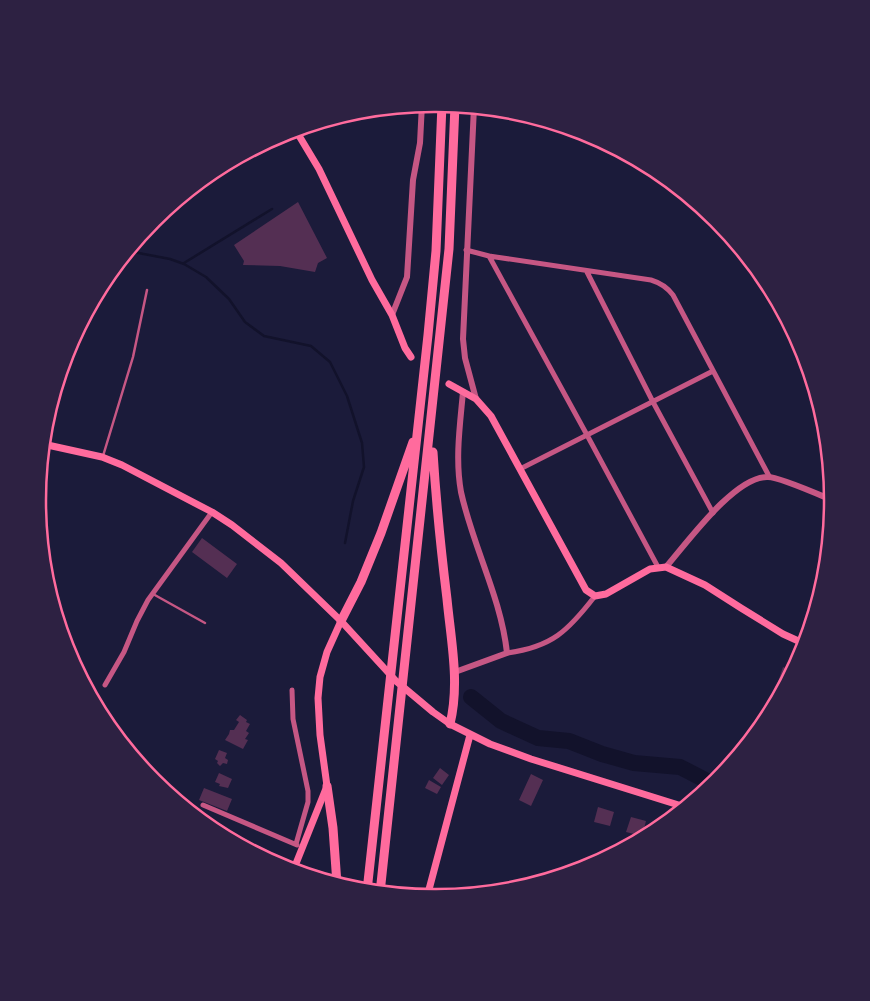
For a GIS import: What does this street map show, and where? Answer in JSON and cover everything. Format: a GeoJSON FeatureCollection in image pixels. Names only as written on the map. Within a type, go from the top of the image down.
{"type":"FeatureCollection","features":[{"type":"Feature","properties":{"kind":"highway"},"geometry":{"type":"LineString","coordinates":[[368,883],[428,335],[436,251],[442,112]]}},
{"type":"Feature","properties":{"kind":"highway"},"geometry":{"type":"LineString","coordinates":[[381,885],[449,249],[455,113]]}},
{"type":"Feature","properties":{"kind":"highway"},"geometry":{"type":"LineString","coordinates":[[431,429],[437,507],[455,672],[455,705],[450,724]]}},
{"type":"Feature","properties":{"kind":"highway"},"geometry":{"type":"LineString","coordinates":[[340,621],[360,582],[381,533],[417,430]]}},
{"type":"Feature","properties":{"kind":"highway"},"geometry":{"type":"LineString","coordinates":[[327,786],[333,828],[336,877]]}},
{"type":"Feature","properties":{"kind":"main road"},"geometry":{"type":"LineString","coordinates":[[300,136],[319,169],[411,357]]}},
{"type":"Feature","properties":{"kind":"main road"},"geometry":{"type":"LineString","coordinates":[[449,384],[476,399],[491,416],[586,590],[595,596],[606,594],[650,569],[666,567],[705,585],[797,640]]}},
{"type":"Feature","properties":{"kind":"main road"},"geometry":{"type":"LineString","coordinates":[[51,446],[102,457],[141,473],[232,525],[281,563],[340,621],[396,681],[450,724],[470,735],[532,759],[677,805]]}},
{"type":"Feature","properties":{"kind":"main road"},"geometry":{"type":"LineString","coordinates":[[295,863],[299,846],[327,786],[320,736],[318,698],[320,677],[327,652],[340,621]]}},
{"type":"Feature","properties":{"kind":"main road"},"geometry":{"type":"LineString","coordinates":[[429,889],[470,735]]}},
{"type":"Feature","properties":{"kind":"street"},"geometry":{"type":"LineString","coordinates":[[392,315],[407,277],[413,180],[420,142],[422,113]]}},
{"type":"Feature","properties":{"kind":"street"},"geometry":{"type":"LineString","coordinates":[[474,114],[463,339],[476,399]]}},
{"type":"Feature","properties":{"kind":"street"},"geometry":{"type":"LineString","coordinates":[[466,250],[489,256],[651,280],[667,287],[769,476]]}},
{"type":"Feature","properties":{"kind":"street"},"geometry":{"type":"LineString","coordinates":[[489,256],[588,434],[658,567]]}},
{"type":"Feature","properties":{"kind":"street"},"geometry":{"type":"LineString","coordinates":[[588,272],[653,402],[713,513]]}},
{"type":"Feature","properties":{"kind":"street"},"geometry":{"type":"LineString","coordinates":[[520,469],[713,371]]}},
{"type":"Feature","properties":{"kind":"street"},"geometry":{"type":"LineString","coordinates":[[463,392],[458,449],[461,490],[473,533],[500,612],[507,653]]}},
{"type":"Feature","properties":{"kind":"street"},"geometry":{"type":"LineString","coordinates":[[666,567],[713,513],[734,493],[755,479],[769,476],[824,497]]}},
{"type":"Feature","properties":{"kind":"street"},"geometry":{"type":"LineString","coordinates":[[105,685],[124,652],[137,621],[153,594],[212,512]]}},
{"type":"Feature","properties":{"kind":"street"},"geometry":{"type":"LineString","coordinates":[[455,672],[507,653],[543,644],[560,635],[575,622],[595,596]]}},
{"type":"Feature","properties":{"kind":"street"},"geometry":{"type":"LineString","coordinates":[[203,806],[299,846],[308,802],[308,791],[293,719],[292,690]]}},
{"type":"Feature","properties":{"kind":"lane"},"geometry":{"type":"LineString","coordinates":[[102,457],[133,357],[147,290]]}},
{"type":"Feature","properties":{"kind":"lane"},"geometry":{"type":"LineString","coordinates":[[153,594],[205,623]]}},
{"type":"Feature","properties":{"kind":"building"},"geometry":{"type":"Polygon","coordinates":[[[298,202],[327,258],[318,263],[315,272],[280,266],[243,265],[244,261],[234,245],[298,202]]]}},
{"type":"Feature","properties":{"kind":"building"},"geometry":{"type":"Polygon","coordinates":[[[202,538],[237,564],[227,578],[192,552],[202,538]]]}},
{"type":"Feature","properties":{"kind":"building"},"geometry":{"type":"Polygon","coordinates":[[[783,667],[786,668],[784,672],[777,686],[783,667]]]}},
{"type":"Feature","properties":{"kind":"building"},"geometry":{"type":"Polygon","coordinates":[[[240,715],[250,724],[246,731],[249,733],[245,739],[248,740],[243,749],[225,740],[230,730],[234,730],[239,722],[236,720],[240,715]]]}},
{"type":"Feature","properties":{"kind":"building"},"geometry":{"type":"Polygon","coordinates":[[[219,750],[227,753],[225,758],[228,760],[227,764],[223,763],[220,766],[217,763],[218,761],[215,759],[219,750]]]}},
{"type":"Feature","properties":{"kind":"building"},"geometry":{"type":"Polygon","coordinates":[[[440,768],[449,775],[442,785],[433,778],[440,768]]]}},
{"type":"Feature","properties":{"kind":"building"},"geometry":{"type":"Polygon","coordinates":[[[219,773],[232,779],[228,788],[219,786],[220,784],[215,782],[219,773]]]}},
{"type":"Feature","properties":{"kind":"building"},"geometry":{"type":"Polygon","coordinates":[[[531,774],[543,780],[531,806],[519,800],[531,774]]]}},
{"type":"Feature","properties":{"kind":"building"},"geometry":{"type":"Polygon","coordinates":[[[429,780],[441,787],[437,794],[425,788],[429,780]]]}},
{"type":"Feature","properties":{"kind":"building"},"geometry":{"type":"Polygon","coordinates":[[[204,788],[232,799],[227,811],[199,800],[204,788]]]}},
{"type":"Feature","properties":{"kind":"building"},"geometry":{"type":"Polygon","coordinates":[[[598,807],[614,812],[610,826],[594,822],[598,807]]]}},
{"type":"Feature","properties":{"kind":"building"},"geometry":{"type":"Polygon","coordinates":[[[631,817],[646,821],[644,828],[634,834],[626,832],[631,817]]]}},
{"type":"Feature","properties":{"kind":"waterway"},"geometry":{"type":"LineString","coordinates":[[184,263],[272,209]]}},
{"type":"Feature","properties":{"kind":"waterway"},"geometry":{"type":"LineString","coordinates":[[136,253],[170,259],[184,264],[206,277],[229,299],[245,322],[264,336],[311,346],[330,362],[347,396],[362,443],[364,467],[353,501],[345,543]]}},
{"type":"Feature","properties":{"kind":"waterway"},"geometry":{"type":"LineString","coordinates":[[471,697],[501,721],[538,738],[569,741],[602,754],[634,763],[680,767],[705,780]]}}]}
